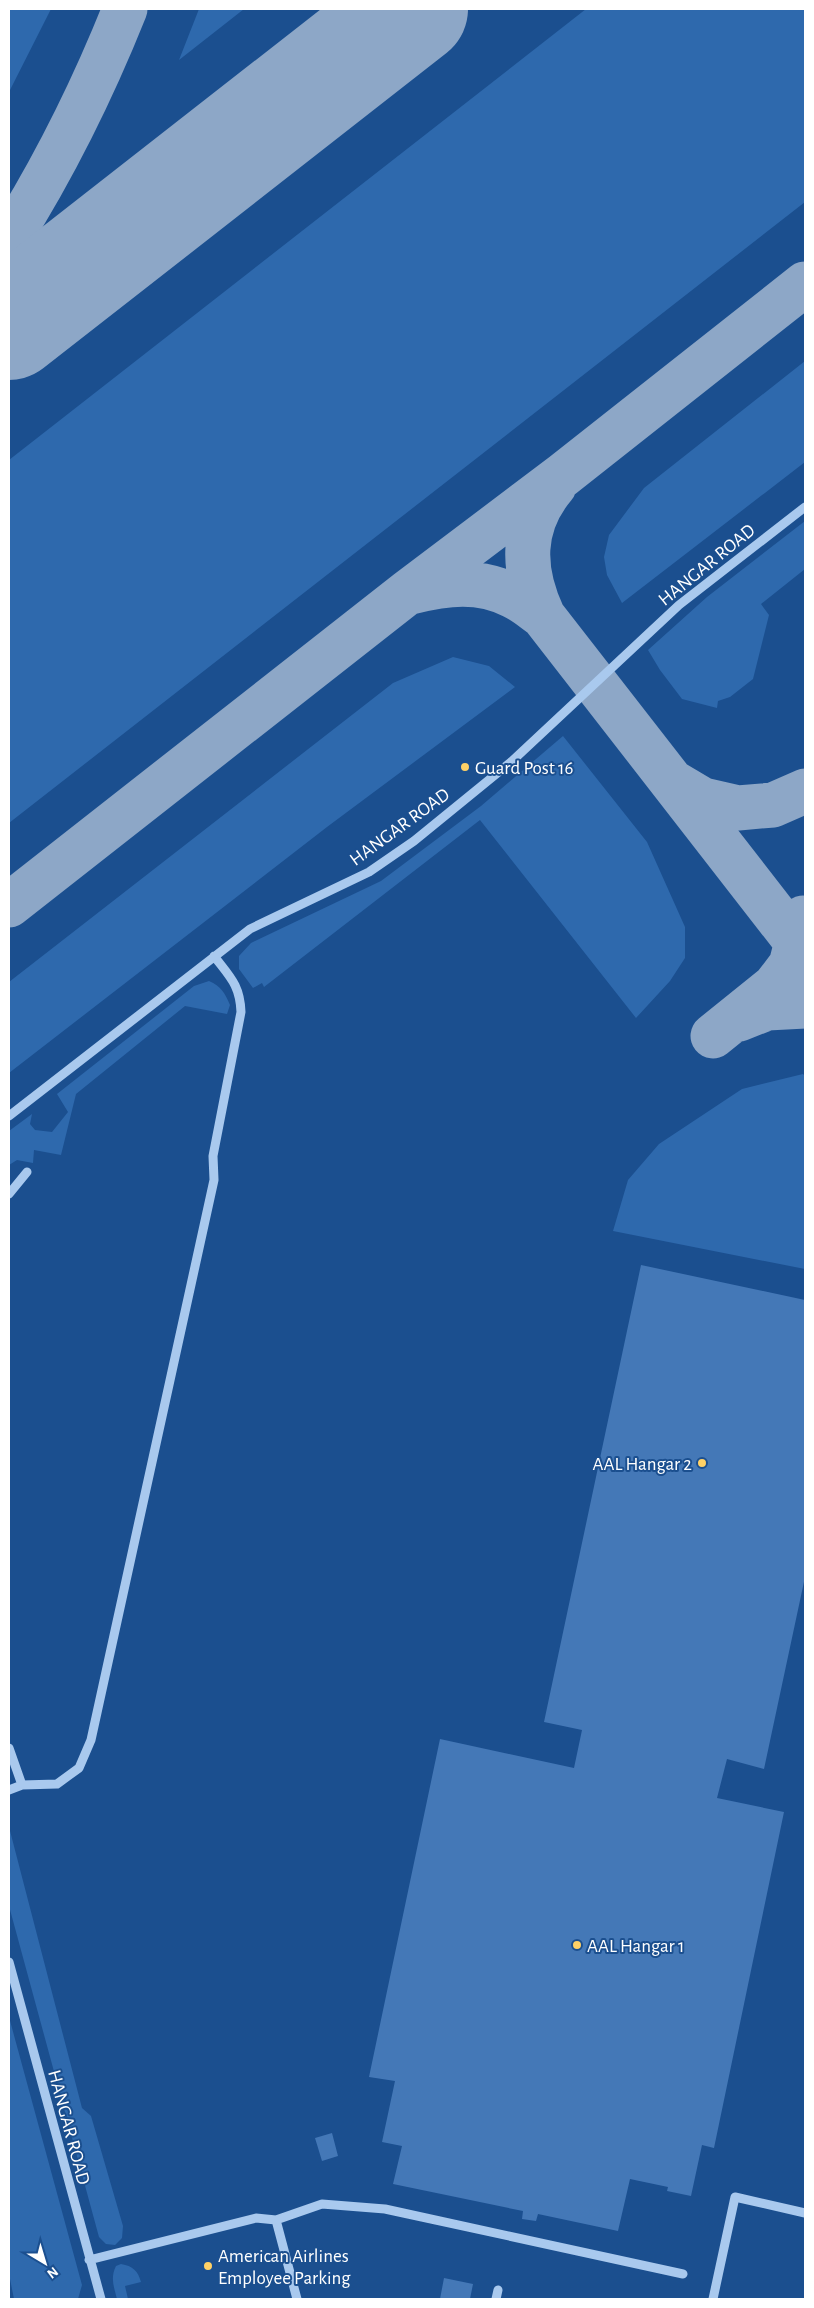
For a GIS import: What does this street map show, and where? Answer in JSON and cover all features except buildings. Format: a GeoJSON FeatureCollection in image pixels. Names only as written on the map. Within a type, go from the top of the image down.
{"type":"FeatureCollection","features":[{"type":"Feature","properties":{"kind":"street","name":"HANGAR ROAD"},"geometry":{"type":"LineString","coordinates":[[9,1116],[250,929],[370,872],[414,841],[511,762],[678,605],[805,507]]}},
{"type":"Feature","properties":{"kind":"street"},"geometry":{"type":"LineString","coordinates":[[9,1790],[22,1785],[57,1784],[79,1768],[90,1740],[214,1180],[213,1156],[241,1012],[240,996],[235,984],[214,956]]}},
{"type":"Feature","properties":{"kind":"street"},"geometry":{"type":"LineString","coordinates":[[9,1194],[27,1172]]}},
{"type":"Feature","properties":{"kind":"street"},"geometry":{"type":"LineString","coordinates":[[9,1748],[22,1785]]}},
{"type":"Feature","properties":{"kind":"street","name":"HANGAR ROAD"},"geometry":{"type":"LineString","coordinates":[[9,1962],[101,2299]]}},
{"type":"Feature","properties":{"kind":"street"},"geometry":{"type":"LineString","coordinates":[[713,2299],[736,2197],[805,2213]]}},
{"type":"Feature","properties":{"kind":"street"},"geometry":{"type":"LineString","coordinates":[[90,2260],[256,2218],[276,2220],[322,2204],[385,2209],[683,2274]]}},
{"type":"Feature","properties":{"kind":"street"},"geometry":{"type":"LineString","coordinates":[[276,2220],[297,2299]]}},
{"type":"Feature","properties":{"kind":"shaded area"},"geometry":{"type":"Polygon","coordinates":[[[9,9],[51,9],[9,92],[9,9]]]}},
{"type":"Feature","properties":{"kind":"shaded area"},"geometry":{"type":"Polygon","coordinates":[[[199,9],[244,9],[179,60],[199,9]]]}},
{"type":"Feature","properties":{"kind":"shaded area"},"geometry":{"type":"Polygon","coordinates":[[[586,9],[805,9],[805,202],[9,823],[9,460],[586,9]]]}},
{"type":"Feature","properties":{"kind":"shaded area"},"geometry":{"type":"Polygon","coordinates":[[[805,361],[805,462],[622,603],[607,575],[604,557],[609,535],[644,488],[805,361]]]}},
{"type":"Feature","properties":{"kind":"shaded area"},"geometry":{"type":"Polygon","coordinates":[[[805,521],[805,569],[761,604],[769,615],[753,679],[730,697],[718,701],[717,708],[682,699],[660,670],[648,650],[707,597],[805,521]]]}},
{"type":"Feature","properties":{"kind":"shaded area"},"geometry":{"type":"Polygon","coordinates":[[[453,657],[489,666],[515,687],[327,827],[9,1073],[9,982],[393,683],[453,657]]]}},
{"type":"Feature","properties":{"kind":"shaded area"},"geometry":{"type":"Polygon","coordinates":[[[563,736],[647,842],[685,927],[685,958],[670,981],[636,1018],[480,820],[264,987],[262,983],[253,988],[239,969],[239,956],[251,943],[381,881],[481,806],[563,736]]]}},
{"type":"Feature","properties":{"kind":"shaded area"},"geometry":{"type":"Polygon","coordinates":[[[209,981],[220,988],[226,997],[230,1005],[227,1014],[185,1006],[76,1094],[61,1155],[34,1150],[33,1163],[17,1160],[9,1165],[9,1131],[32,1114],[30,1124],[35,1130],[52,1132],[68,1112],[57,1094],[194,986],[209,981]]]}},
{"type":"Feature","properties":{"kind":"shaded area"},"geometry":{"type":"Polygon","coordinates":[[[803,1074],[805,1076],[805,1269],[613,1231],[628,1180],[659,1144],[742,1089],[803,1074]]]}},
{"type":"Feature","properties":{"kind":"shaded area"},"geometry":{"type":"Polygon","coordinates":[[[9,1827],[82,2108],[91,2116],[123,2226],[122,2238],[115,2245],[106,2244],[99,2237],[9,1906],[9,1827]]]}},
{"type":"Feature","properties":{"kind":"shaded area"},"geometry":{"type":"Polygon","coordinates":[[[9,2017],[82,2285],[78,2299],[14,2299],[9,2274],[9,2017]]]}},
{"type":"Feature","properties":{"kind":"shaded area"},"geometry":{"type":"Polygon","coordinates":[[[121,2264],[129,2266],[134,2270],[141,2282],[125,2286],[128,2299],[117,2299],[114,2286],[114,2270],[116,2266],[121,2264]]]}},
{"type":"Feature","properties":{"kind":"taxiway"},"geometry":{"type":"LineString","coordinates":[[9,239],[42,184],[72,127],[125,9]]}},
{"type":"Feature","properties":{"kind":"taxiway"},"geometry":{"type":"LineString","coordinates":[[9,905],[408,592],[563,475],[805,284]]}},
{"type":"Feature","properties":{"kind":"taxiway"},"geometry":{"type":"LineString","coordinates":[[554,486],[543,501],[535,517],[528,549],[528,566],[531,582],[543,616],[805,953]]}},
{"type":"Feature","properties":{"kind":"taxiway"},"geometry":{"type":"LineString","coordinates":[[411,592],[437,586],[463,584],[488,587],[517,598],[543,616]]}},
{"type":"Feature","properties":{"kind":"taxiway"},"geometry":{"type":"LineString","coordinates":[[676,784],[703,800],[738,808],[773,805],[805,791]]}},
{"type":"Feature","properties":{"kind":"taxiway"},"geometry":{"type":"LineString","coordinates":[[713,1036],[775,986],[791,965],[803,918]]}},
{"type":"Feature","properties":{"kind":"taxiway"},"geometry":{"type":"LineString","coordinates":[[739,1019],[767,1008],[805,1006]]}},
{"type":"Feature","properties":{"kind":"runway"},"geometry":{"type":"LineString","coordinates":[[9,324],[412,9]]}},
{"type":"Feature","properties":{"kind":"place","name":"Guard Post 16"},"geometry":{"type":"Point","coordinates":[465,767]}},
{"type":"Feature","properties":{"kind":"place","name":"AAL Hangar 2"},"geometry":{"type":"Point","coordinates":[702,1463]}},
{"type":"Feature","properties":{"kind":"place","name":"AAL Hangar 1"},"geometry":{"type":"Point","coordinates":[577,1945]}},
{"type":"Feature","properties":{"kind":"place","name":"American Airlines Employee Parking"},"geometry":{"type":"Point","coordinates":[208,2266]}}]}
